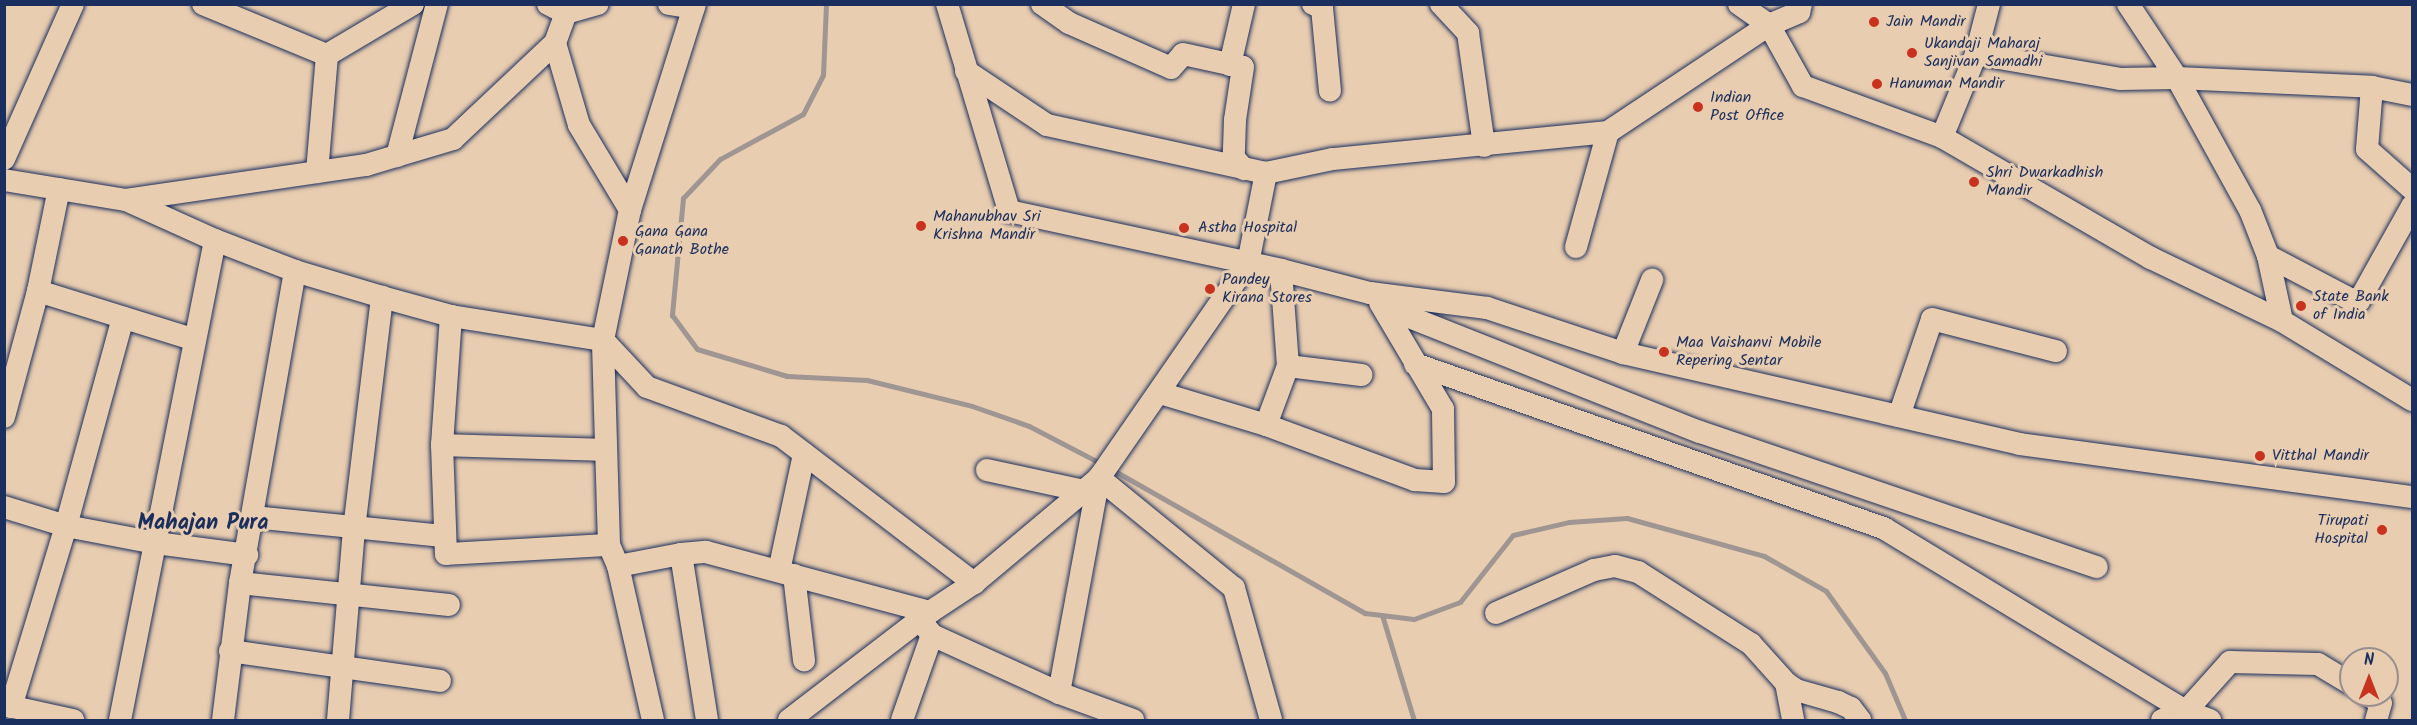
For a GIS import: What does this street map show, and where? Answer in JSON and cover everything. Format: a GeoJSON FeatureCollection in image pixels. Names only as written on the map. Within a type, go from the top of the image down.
{"type":"FeatureCollection","features":[{"type":"Feature","properties":{"kind":"street"},"geometry":{"type":"LineString","coordinates":[[4,159],[73,4]]}},
{"type":"Feature","properties":{"kind":"street"},"geometry":{"type":"LineString","coordinates":[[203,4],[327,55]]}},
{"type":"Feature","properties":{"kind":"street"},"geometry":{"type":"LineString","coordinates":[[327,55],[413,4]]}},
{"type":"Feature","properties":{"kind":"street"},"geometry":{"type":"LineString","coordinates":[[397,156],[437,4]]}},
{"type":"Feature","properties":{"kind":"street"},"geometry":{"type":"LineString","coordinates":[[598,4],[557,9],[555,43],[579,125],[630,210]]}},
{"type":"Feature","properties":{"kind":"street"},"geometry":{"type":"LineString","coordinates":[[653,720],[618,566],[609,545],[603,340],[630,210],[694,6],[669,4]]}},
{"type":"Feature","properties":{"kind":"street"},"geometry":{"type":"LineString","coordinates":[[947,4],[1009,211],[1281,270],[1377,300],[1700,432],[2097,567]]}},
{"type":"Feature","properties":{"kind":"street"},"geometry":{"type":"LineString","coordinates":[[1042,4],[1072,14],[1171,68],[1183,54],[1243,67],[1235,120],[1234,158],[1244,169]]}},
{"type":"Feature","properties":{"kind":"street"},"geometry":{"type":"LineString","coordinates":[[1230,65],[1244,4]]}},
{"type":"Feature","properties":{"kind":"street"},"geometry":{"type":"LineString","coordinates":[[1312,4],[1322,8],[1330,91]]}},
{"type":"Feature","properties":{"kind":"street"},"geometry":{"type":"LineString","coordinates":[[1441,4],[1468,33],[1484,146]]}},
{"type":"Feature","properties":{"kind":"street"},"geometry":{"type":"LineString","coordinates":[[1739,4],[1769,25],[1803,86],[1942,137],[2151,258],[2282,321],[2412,400]]}},
{"type":"Feature","properties":{"kind":"street"},"geometry":{"type":"LineString","coordinates":[[966,71],[1047,125],[1266,174],[1333,159],[1484,146],[1608,132],[1769,25],[1799,12],[1801,4]]}},
{"type":"Feature","properties":{"kind":"street"},"geometry":{"type":"LineString","coordinates":[[1942,137],[1976,54],[1989,4]]}},
{"type":"Feature","properties":{"kind":"street"},"geometry":{"type":"LineString","coordinates":[[2128,4],[2177,78],[2250,210],[2268,256],[2282,321]]}},
{"type":"Feature","properties":{"kind":"street"},"geometry":{"type":"LineString","coordinates":[[126,200],[366,165],[453,139],[555,43]]}},
{"type":"Feature","properties":{"kind":"street"},"geometry":{"type":"LineString","coordinates":[[1976,54],[2120,78],[2177,78],[2372,87],[2412,95]]}},
{"type":"Feature","properties":{"kind":"street"},"geometry":{"type":"LineString","coordinates":[[318,172],[327,55]]}},
{"type":"Feature","properties":{"kind":"street"},"geometry":{"type":"LineString","coordinates":[[2372,87],[2367,149],[2412,189]]}},
{"type":"Feature","properties":{"kind":"street"},"geometry":{"type":"LineString","coordinates":[[1576,247],[1608,132]]}},
{"type":"Feature","properties":{"kind":"street"},"geometry":{"type":"LineString","coordinates":[[789,720],[927,622],[1096,480],[1141,421],[1248,263],[1266,174]]}},
{"type":"Feature","properties":{"kind":"street"},"geometry":{"type":"LineString","coordinates":[[4,180],[126,200],[215,240],[296,271],[451,316],[603,340],[647,387],[781,436],[974,583]]}},
{"type":"Feature","properties":{"kind":"street"},"geometry":{"type":"LineString","coordinates":[[4,417],[38,291],[59,189]]}},
{"type":"Feature","properties":{"kind":"street"},"geometry":{"type":"LineString","coordinates":[[2268,256],[2350,299],[2359,301],[2412,206]]}},
{"type":"Feature","properties":{"kind":"street"},"geometry":{"type":"LineString","coordinates":[[120,720],[215,240]]}},
{"type":"Feature","properties":{"kind":"street"},"geometry":{"type":"LineString","coordinates":[[1266,425],[1288,366],[1281,270]]}},
{"type":"Feature","properties":{"kind":"street"},"geometry":{"type":"LineString","coordinates":[[223,720],[240,583],[247,555],[296,271]]}},
{"type":"Feature","properties":{"kind":"street"},"geometry":{"type":"LineString","coordinates":[[1623,353],[1652,280]]}},
{"type":"Feature","properties":{"kind":"street"},"geometry":{"type":"LineString","coordinates":[[38,291],[195,340]]}},
{"type":"Feature","properties":{"kind":"street"},"geometry":{"type":"LineString","coordinates":[[338,720],[354,529],[382,297]]}},
{"type":"Feature","properties":{"kind":"street"},"geometry":{"type":"LineString","coordinates":[[1160,393],[1266,425],[1415,480],[1444,482],[1443,409],[1377,300]]}},
{"type":"Feature","properties":{"kind":"street"},"geometry":{"type":"LineString","coordinates":[[1377,300],[1487,308],[1623,353],[2020,444],[2412,497]]}},
{"type":"Feature","properties":{"kind":"street"},"geometry":{"type":"LineString","coordinates":[[451,316],[442,445],[443,536],[446,554],[609,545]]}},
{"type":"Feature","properties":{"kind":"street"},"geometry":{"type":"LineString","coordinates":[[73,720],[8,706],[66,526],[123,318]]}},
{"type":"Feature","properties":{"kind":"street"},"geometry":{"type":"LineString","coordinates":[[1899,416],[1932,319],[2056,351]]}},
{"type":"Feature","properties":{"kind":"street"},"geometry":{"type":"LineString","coordinates":[[1415,364],[1885,529],[2186,711],[2210,720]]}},
{"type":"Feature","properties":{"kind":"street"},"geometry":{"type":"LineString","coordinates":[[1288,366],[1361,375]]}},
{"type":"Feature","properties":{"kind":"street"},"geometry":{"type":"LineString","coordinates":[[442,445],[606,450]]}},
{"type":"Feature","properties":{"kind":"street"},"geometry":{"type":"LineString","coordinates":[[804,454],[786,573],[804,660]]}},
{"type":"Feature","properties":{"kind":"street"},"geometry":{"type":"LineString","coordinates":[[987,470],[1096,480],[1234,588],[1271,720]]}},
{"type":"Feature","properties":{"kind":"street"},"geometry":{"type":"LineString","coordinates":[[1059,693],[1096,480]]}},
{"type":"Feature","properties":{"kind":"street"},"geometry":{"type":"LineString","coordinates":[[4,507],[66,526],[156,543],[247,555]]}},
{"type":"Feature","properties":{"kind":"street"},"geometry":{"type":"LineString","coordinates":[[253,517],[354,529],[443,536]]}},
{"type":"Feature","properties":{"kind":"street"},"geometry":{"type":"LineString","coordinates":[[618,566],[681,554],[706,552],[786,573],[927,622],[1059,693],[1133,720]]}},
{"type":"Feature","properties":{"kind":"street"},"geometry":{"type":"LineString","coordinates":[[681,554],[707,720]]}},
{"type":"Feature","properties":{"kind":"street"},"geometry":{"type":"LineString","coordinates":[[1496,613],[1594,570],[1615,566],[1638,572],[1737,634],[1761,654],[1796,690],[1845,705],[1851,708],[1860,720]]}},
{"type":"Feature","properties":{"kind":"street"},"geometry":{"type":"LineString","coordinates":[[240,583],[449,606]]}},
{"type":"Feature","properties":{"kind":"street"},"geometry":{"type":"LineString","coordinates":[[902,720],[927,622]]}},
{"type":"Feature","properties":{"kind":"street"},"geometry":{"type":"LineString","coordinates":[[230,651],[440,681]]}},
{"type":"Feature","properties":{"kind":"street"},"geometry":{"type":"LineString","coordinates":[[2162,720],[2186,711],[2230,662],[2318,664],[2339,677]]}},
{"type":"Feature","properties":{"kind":"street"},"geometry":{"type":"LineString","coordinates":[[1786,682],[1793,720]]}},
{"type":"Feature","properties":{"kind":"waterway"},"geometry":{"type":"LineString","coordinates":[[826,4],[823,75],[803,114],[720,159],[683,198],[672,315],[697,349],[787,376],[867,380],[972,406],[1029,426],[1102,464]]}},
{"type":"Feature","properties":{"kind":"waterway"},"geometry":{"type":"LineString","coordinates":[[1113,470],[1365,613],[1414,619],[1460,602],[1513,535],[1569,522],[1627,518],[1764,556],[1826,591],[1885,673],[1905,720]]}},
{"type":"Feature","properties":{"kind":"waterway"},"geometry":{"type":"LineString","coordinates":[[1382,615],[1414,720]]}},
{"type":"Feature","properties":{"kind":"place","name":"Jain Mandir"},"geometry":{"type":"Point","coordinates":[1874,22]}},
{"type":"Feature","properties":{"kind":"place","name":"Ukandaji Maharaj Sanjivan Samadhi"},"geometry":{"type":"Point","coordinates":[1912,53]}},
{"type":"Feature","properties":{"kind":"place","name":"Hanuman Mandir"},"geometry":{"type":"Point","coordinates":[1877,84]}},
{"type":"Feature","properties":{"kind":"place","name":"Indian Post Office"},"geometry":{"type":"Point","coordinates":[1698,107]}},
{"type":"Feature","properties":{"kind":"place","name":"Shri Dwarkadhish Mandir"},"geometry":{"type":"Point","coordinates":[1974,182]}},
{"type":"Feature","properties":{"kind":"place","name":"Mahanubhav Sri Krishna Mandir"},"geometry":{"type":"Point","coordinates":[921,226]}},
{"type":"Feature","properties":{"kind":"place","name":"Astha Hospital"},"geometry":{"type":"Point","coordinates":[1184,228]}},
{"type":"Feature","properties":{"kind":"place","name":"Gana Gana Ganath Bothe"},"geometry":{"type":"Point","coordinates":[623,241]}},
{"type":"Feature","properties":{"kind":"place","name":"Pandey Kirana Stores"},"geometry":{"type":"Point","coordinates":[1210,289]}},
{"type":"Feature","properties":{"kind":"place","name":"State Bank of India"},"geometry":{"type":"Point","coordinates":[2301,306]}},
{"type":"Feature","properties":{"kind":"place","name":"Maa Vaishanvi Mobile Repering Sentar"},"geometry":{"type":"Point","coordinates":[1664,352]}},
{"type":"Feature","properties":{"kind":"place","name":"Vitthal Mandir"},"geometry":{"type":"Point","coordinates":[2260,456]}},
{"type":"Feature","properties":{"kind":"place","name":"Tirupati Hospital"},"geometry":{"type":"Point","coordinates":[2382,530]}},
{"type":"Feature","properties":{"kind":"district","name":"Mahajan Pura"},"geometry":{"type":"Point","coordinates":[203,524]}}]}
